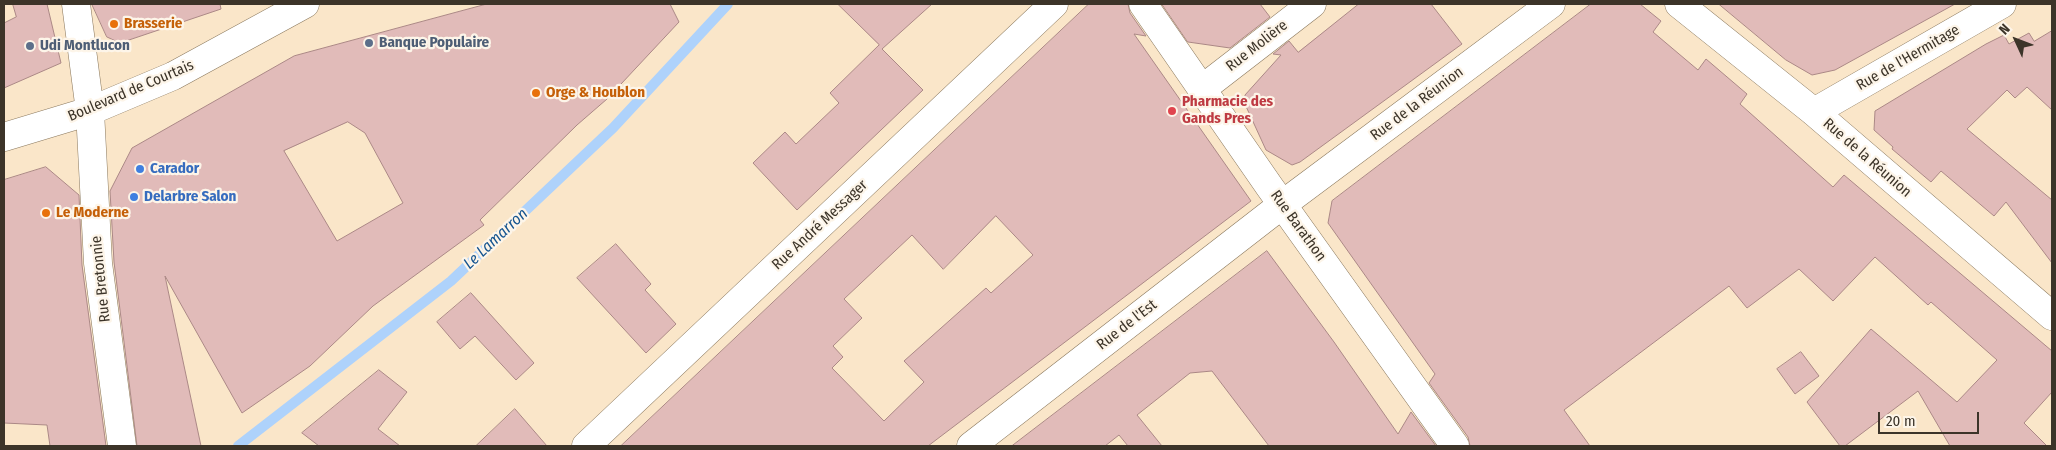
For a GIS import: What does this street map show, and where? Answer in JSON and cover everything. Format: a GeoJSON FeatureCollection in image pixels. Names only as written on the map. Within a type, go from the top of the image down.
{"type":"FeatureCollection","features":[{"type":"Feature","properties":{"kind":"street","name":"Rue Bretonnie"},"geometry":{"type":"LineString","coordinates":[[76,4],[90,111],[98,263],[122,446]]}},
{"type":"Feature","properties":{"kind":"street","name":"Boulevard de Courtais"},"geometry":{"type":"LineString","coordinates":[[4,137],[90,111],[173,76],[306,4]]}},
{"type":"Feature","properties":{"kind":"street","name":"Rue André Messager"},"geometry":{"type":"LineString","coordinates":[[586,446],[1054,4]]}},
{"type":"Feature","properties":{"kind":"street","name":"Rue Barathon"},"geometry":{"type":"LineString","coordinates":[[1143,4],[1455,446]]}},
{"type":"Feature","properties":{"kind":"street","name":"Rue Molière"},"geometry":{"type":"LineString","coordinates":[[1202,89],[1312,4]]}},
{"type":"Feature","properties":{"kind":"street","name":"Rue de la Réunion"},"geometry":{"type":"LineString","coordinates":[[1283,204],[1551,4]]}},
{"type":"Feature","properties":{"kind":"street","name":"Rue de la Réunion"},"geometry":{"type":"LineString","coordinates":[[1679,4],[1814,112],[2052,316]]}},
{"type":"Feature","properties":{"kind":"street","name":"Rue de l'Hermitage"},"geometry":{"type":"LineString","coordinates":[[1814,112],[2002,4]]}},
{"type":"Feature","properties":{"kind":"street","name":"Rue de l'Est"},"geometry":{"type":"LineString","coordinates":[[971,446],[1283,204]]}},
{"type":"Feature","properties":{"kind":"building","name":"Udi Montlucon"},"geometry":{"type":"Polygon","coordinates":[[[13,4],[47,4],[61,63],[4,88],[4,23],[16,17],[13,4]]]}},
{"type":"Feature","properties":{"kind":"building"},"geometry":{"type":"Polygon","coordinates":[[[92,4],[220,4],[221,9],[120,43],[107,37],[92,4]]]}},
{"type":"Feature","properties":{"kind":"building"},"geometry":{"type":"Polygon","coordinates":[[[487,4],[670,4],[679,22],[607,99],[577,125],[480,220],[484,225],[373,306],[310,366],[242,413],[165,276],[201,446],[137,446],[114,262],[110,191],[132,148],[294,56],[487,4]],[[348,122],[284,151],[337,241],[403,203],[365,133],[348,122]]]}},
{"type":"Feature","properties":{"kind":"building"},"geometry":{"type":"Polygon","coordinates":[[[838,4],[932,4],[882,49],[923,90],[797,210],[753,163],[785,132],[796,144],[839,103],[830,93],[879,45],[838,4]]]}},
{"type":"Feature","properties":{"kind":"building"},"geometry":{"type":"Polygon","coordinates":[[[1089,4],[1128,4],[1130,13],[1146,36],[1134,34],[1251,201],[928,446],[621,446],[1089,4]],[[996,216],[943,269],[912,235],[844,299],[862,318],[833,346],[843,357],[832,368],[884,421],[924,382],[904,361],[986,288],[991,293],[1033,255],[996,216]]]}},
{"type":"Feature","properties":{"kind":"building"},"geometry":{"type":"Polygon","coordinates":[[[1162,4],[1260,4],[1270,17],[1230,48],[1188,42],[1162,4]]]}},
{"type":"Feature","properties":{"kind":"building"},"geometry":{"type":"Polygon","coordinates":[[[1359,4],[1431,4],[1462,44],[1300,162],[1292,165],[1266,150],[1244,102],[1245,95],[1281,55],[1273,54],[1289,41],[1298,52],[1359,4]]]}},
{"type":"Feature","properties":{"kind":"building"},"geometry":{"type":"Polygon","coordinates":[[[1591,4],[1640,4],[1661,21],[1653,32],[1698,70],[1706,59],[1747,94],[1740,104],[1833,187],[1844,175],[2052,351],[2052,392],[2024,423],[2047,446],[1950,446],[1918,391],[1845,446],[1840,446],[1807,402],[1871,329],[1957,402],[1997,360],[1931,302],[1928,305],[1875,257],[1833,301],[1799,269],[1747,308],[1729,286],[1564,410],[1590,446],[1470,446],[1468,437],[1429,383],[1435,374],[1328,223],[1332,201],[1591,4]]]}},
{"type":"Feature","properties":{"kind":"building"},"geometry":{"type":"Polygon","coordinates":[[[1719,4],[1955,4],[1835,70],[1812,75],[1786,60],[1719,4]]]}},
{"type":"Feature","properties":{"kind":"building"},"geometry":{"type":"Polygon","coordinates":[[[2052,31],[2052,110],[2027,87],[2015,98],[2007,90],[1967,129],[2052,200],[2052,263],[2006,202],[1994,216],[1941,171],[1931,182],[1892,149],[1893,147],[1874,130],[1875,111],[1986,44],[2004,35],[2009,44],[2029,33],[2034,41],[2052,31]]]}},
{"type":"Feature","properties":{"kind":"building"},"geometry":{"type":"Polygon","coordinates":[[[46,167],[79,195],[82,265],[106,446],[50,446],[47,425],[4,423],[4,180],[46,167]]]}},
{"type":"Feature","properties":{"kind":"building"},"geometry":{"type":"Polygon","coordinates":[[[616,244],[651,284],[645,290],[676,324],[646,353],[577,278],[616,244]]]}},
{"type":"Feature","properties":{"kind":"building"},"geometry":{"type":"Polygon","coordinates":[[[1267,251],[1334,342],[1398,434],[1411,412],[1436,446],[1269,446],[1212,371],[1190,373],[1137,415],[1162,446],[1128,446],[1119,435],[1105,446],[1012,446],[1267,251]]]}},
{"type":"Feature","properties":{"kind":"building"},"geometry":{"type":"Polygon","coordinates":[[[471,293],[534,363],[516,380],[475,336],[460,349],[437,322],[471,293]]]}},
{"type":"Feature","properties":{"kind":"building"},"geometry":{"type":"Polygon","coordinates":[[[1801,352],[1819,376],[1795,394],[1777,369],[1801,352]]]}},
{"type":"Feature","properties":{"kind":"building"},"geometry":{"type":"Polygon","coordinates":[[[379,370],[407,392],[378,429],[400,446],[319,446],[302,433],[379,370]]]}},
{"type":"Feature","properties":{"kind":"building"},"geometry":{"type":"Polygon","coordinates":[[[515,409],[547,446],[476,446],[515,409]]]}},
{"type":"Feature","properties":{"kind":"waterway","name":"Le Lamarron"},"geometry":{"type":"LineString","coordinates":[[238,446],[451,281],[613,128],[728,4]]}},
{"type":"Feature","properties":{"kind":"place","name":"Brasserie"},"geometry":{"type":"Point","coordinates":[114,24]}},
{"type":"Feature","properties":{"kind":"place","name":"Banque Populaire"},"geometry":{"type":"Point","coordinates":[369,43]}},
{"type":"Feature","properties":{"kind":"place","name":"Udi Montlucon"},"geometry":{"type":"Point","coordinates":[30,46]}},
{"type":"Feature","properties":{"kind":"place","name":"Orge & Houblon"},"geometry":{"type":"Point","coordinates":[536,93]}},
{"type":"Feature","properties":{"kind":"place","name":"Pharmacie des Gands Pres"},"geometry":{"type":"Point","coordinates":[1172,111]}},
{"type":"Feature","properties":{"kind":"place","name":"Carador"},"geometry":{"type":"Point","coordinates":[140,169]}},
{"type":"Feature","properties":{"kind":"place","name":"Delarbre Salon"},"geometry":{"type":"Point","coordinates":[134,197]}},
{"type":"Feature","properties":{"kind":"place","name":"Le Moderne"},"geometry":{"type":"Point","coordinates":[46,213]}}]}
